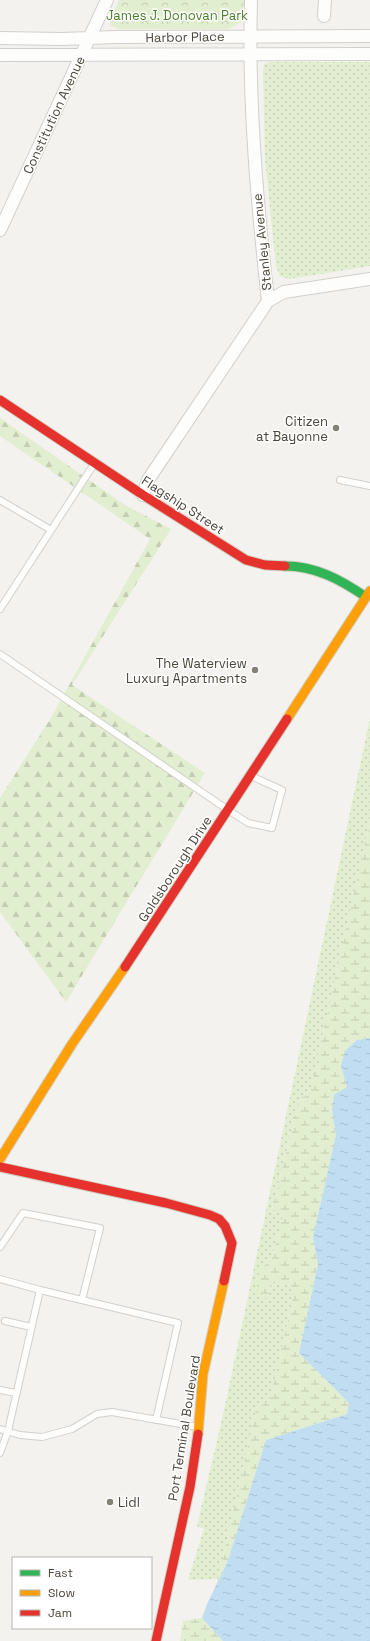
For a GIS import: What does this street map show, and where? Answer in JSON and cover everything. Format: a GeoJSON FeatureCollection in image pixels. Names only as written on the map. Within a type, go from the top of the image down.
{"type":"FeatureCollection","features":[{"type":"Feature","properties":{"kind":"street","name":"Constitution Avenue"},"geometry":{"type":"LineString","coordinates":[[0,230],[107,0]]}},
{"type":"Feature","properties":{"kind":"street","name":"Stanley Avenue"},"geometry":{"type":"LineString","coordinates":[[143,495],[148,480],[268,301],[251,110],[251,0]]}},
{"type":"Feature","properties":{"kind":"street"},"geometry":{"type":"LineString","coordinates":[[324,16],[325,0]]}},
{"type":"Feature","properties":{"kind":"street","name":"Harbor Place"},"geometry":{"type":"LineString","coordinates":[[0,38],[370,36]]}},
{"type":"Feature","properties":{"kind":"street","name":"Harbor Place"},"geometry":{"type":"LineString","coordinates":[[0,55],[370,54]]}},
{"type":"Feature","properties":{"kind":"street"},"geometry":{"type":"LineString","coordinates":[[268,301],[284,292],[370,278]]}},
{"type":"Feature","properties":{"kind":"street","name":"Flagship Street"},"geometry":{"type":"LineString","coordinates":[[0,400],[143,495],[252,563],[299,566],[335,577],[368,594]]}},
{"type":"Feature","properties":{"kind":"street","name":"Goldsborough Drive"},"geometry":{"type":"LineString","coordinates":[[0,1159],[72,1044],[148,934],[368,594]]}},
{"type":"Feature","properties":{"kind":"street","name":"Port Terminal Boulevard"},"geometry":{"type":"LineString","coordinates":[[0,1167],[166,1203],[210,1215],[219,1219],[226,1226],[232,1243],[203,1374],[199,1427],[190,1487],[156,1641]]}},
{"type":"Feature","properties":{"kind":"lane"},"geometry":{"type":"LineString","coordinates":[[1,605],[95,463]]}},
{"type":"Feature","properties":{"kind":"lane"},"geometry":{"type":"LineString","coordinates":[[340,480],[370,486]]}},
{"type":"Feature","properties":{"kind":"lane"},"geometry":{"type":"LineString","coordinates":[[0,500],[51,530]]}},
{"type":"Feature","properties":{"kind":"lane"},"geometry":{"type":"LineString","coordinates":[[0,654],[248,823],[272,828],[282,790],[251,776]]}},
{"type":"Feature","properties":{"kind":"lane"},"geometry":{"type":"LineString","coordinates":[[0,1247],[23,1213],[100,1228],[82,1300]]}},
{"type":"Feature","properties":{"kind":"lane"},"geometry":{"type":"LineString","coordinates":[[0,1279],[178,1323],[156,1420]]}},
{"type":"Feature","properties":{"kind":"lane"},"geometry":{"type":"LineString","coordinates":[[0,1453],[8,1431],[40,1290]]}},
{"type":"Feature","properties":{"kind":"lane"},"geometry":{"type":"LineString","coordinates":[[5,1321],[31,1327]]}},
{"type":"Feature","properties":{"kind":"lane"},"geometry":{"type":"LineString","coordinates":[[0,1390],[16,1393]]}},
{"type":"Feature","properties":{"kind":"lane"},"geometry":{"type":"LineString","coordinates":[[0,1429],[20,1435],[42,1437],[72,1429],[97,1414],[112,1412],[199,1427]]}},
{"type":"Feature","properties":{"kind":"green space","name":"James J. Donovan Park"},"geometry":{"type":"Polygon","coordinates":[[[119,0],[244,0],[241,22],[229,29],[118,29],[111,26],[110,21],[119,0]]]}},
{"type":"Feature","properties":{"kind":"green space"},"geometry":{"type":"Polygon","coordinates":[[[272,62],[370,62],[370,266],[289,279],[280,276],[276,266],[265,159],[263,71],[264,64],[272,62]]]}},
{"type":"Feature","properties":{"kind":"green space"},"geometry":{"type":"Polygon","coordinates":[[[0,418],[125,505],[171,529],[72,685],[205,773],[66,1002],[0,912],[0,798],[52,716],[150,539],[0,436],[0,418]]]}},
{"type":"Feature","properties":{"kind":"green space"},"geometry":{"type":"Polygon","coordinates":[[[370,718],[370,820],[309,1096],[300,1097],[272,1209],[284,1211],[271,1261],[265,1264],[267,1298],[271,1281],[293,1287],[294,1293],[270,1401],[256,1409],[218,1579],[188,1580],[204,1529],[197,1526],[223,1415],[370,718]]]}},
{"type":"Feature","properties":{"kind":"green space"},"geometry":{"type":"Polygon","coordinates":[[[370,820],[370,1038],[357,1040],[341,1066],[347,1087],[332,1110],[336,1135],[313,1237],[318,1264],[299,1353],[349,1403],[347,1414],[266,1440],[227,1563],[217,1584],[256,1409],[270,1400],[294,1293],[293,1287],[271,1281],[267,1299],[257,1290],[257,1281],[259,1273],[263,1267],[271,1261],[284,1211],[272,1210],[300,1097],[309,1096],[370,820]]]}},
{"type":"Feature","properties":{"kind":"green space"},"geometry":{"type":"Polygon","coordinates":[[[202,1618],[223,1641],[180,1641],[183,1621],[202,1618]]]}},
{"type":"Feature","properties":{"kind":"water"},"geometry":{"type":"Polygon","coordinates":[[[370,1038],[370,1641],[223,1641],[202,1618],[207,1604],[227,1563],[266,1440],[347,1414],[349,1403],[299,1353],[318,1264],[313,1237],[336,1135],[332,1110],[334,1095],[347,1087],[341,1066],[345,1051],[357,1040],[370,1038]]]}},
{"type":"Feature","properties":{"kind":"traffic: fast"},"geometry":{"type":"LineString","coordinates":[[285,566],[307,568],[318,571],[338,580],[366,597]]}},
{"type":"Feature","properties":{"kind":"traffic: slow"},"geometry":{"type":"LineString","coordinates":[[287,719],[370,591]]}},
{"type":"Feature","properties":{"kind":"traffic: slow"},"geometry":{"type":"LineString","coordinates":[[0,1159],[72,1044],[125,967]]}},
{"type":"Feature","properties":{"kind":"traffic: slow"},"geometry":{"type":"LineString","coordinates":[[198,1434],[203,1374],[224,1281]]}},
{"type":"Feature","properties":{"kind":"traffic: jam"},"geometry":{"type":"LineString","coordinates":[[0,400],[143,495],[246,560],[265,565],[285,566]]}},
{"type":"Feature","properties":{"kind":"traffic: jam"},"geometry":{"type":"LineString","coordinates":[[125,967],[287,719]]}},
{"type":"Feature","properties":{"kind":"traffic: jam"},"geometry":{"type":"LineString","coordinates":[[0,1167],[166,1203],[210,1215],[219,1219],[225,1226],[232,1243],[224,1281]]}},
{"type":"Feature","properties":{"kind":"traffic: jam"},"geometry":{"type":"LineString","coordinates":[[156,1641],[190,1487],[198,1434]]}},
{"type":"Feature","properties":{"kind":"place","name":"Citizen at Bayonne"},"geometry":{"type":"Point","coordinates":[336,428]}},
{"type":"Feature","properties":{"kind":"place","name":"The Waterview Luxury Apartments"},"geometry":{"type":"Point","coordinates":[255,670]}},
{"type":"Feature","properties":{"kind":"place","name":"Lidl"},"geometry":{"type":"Point","coordinates":[110,1502]}}]}
